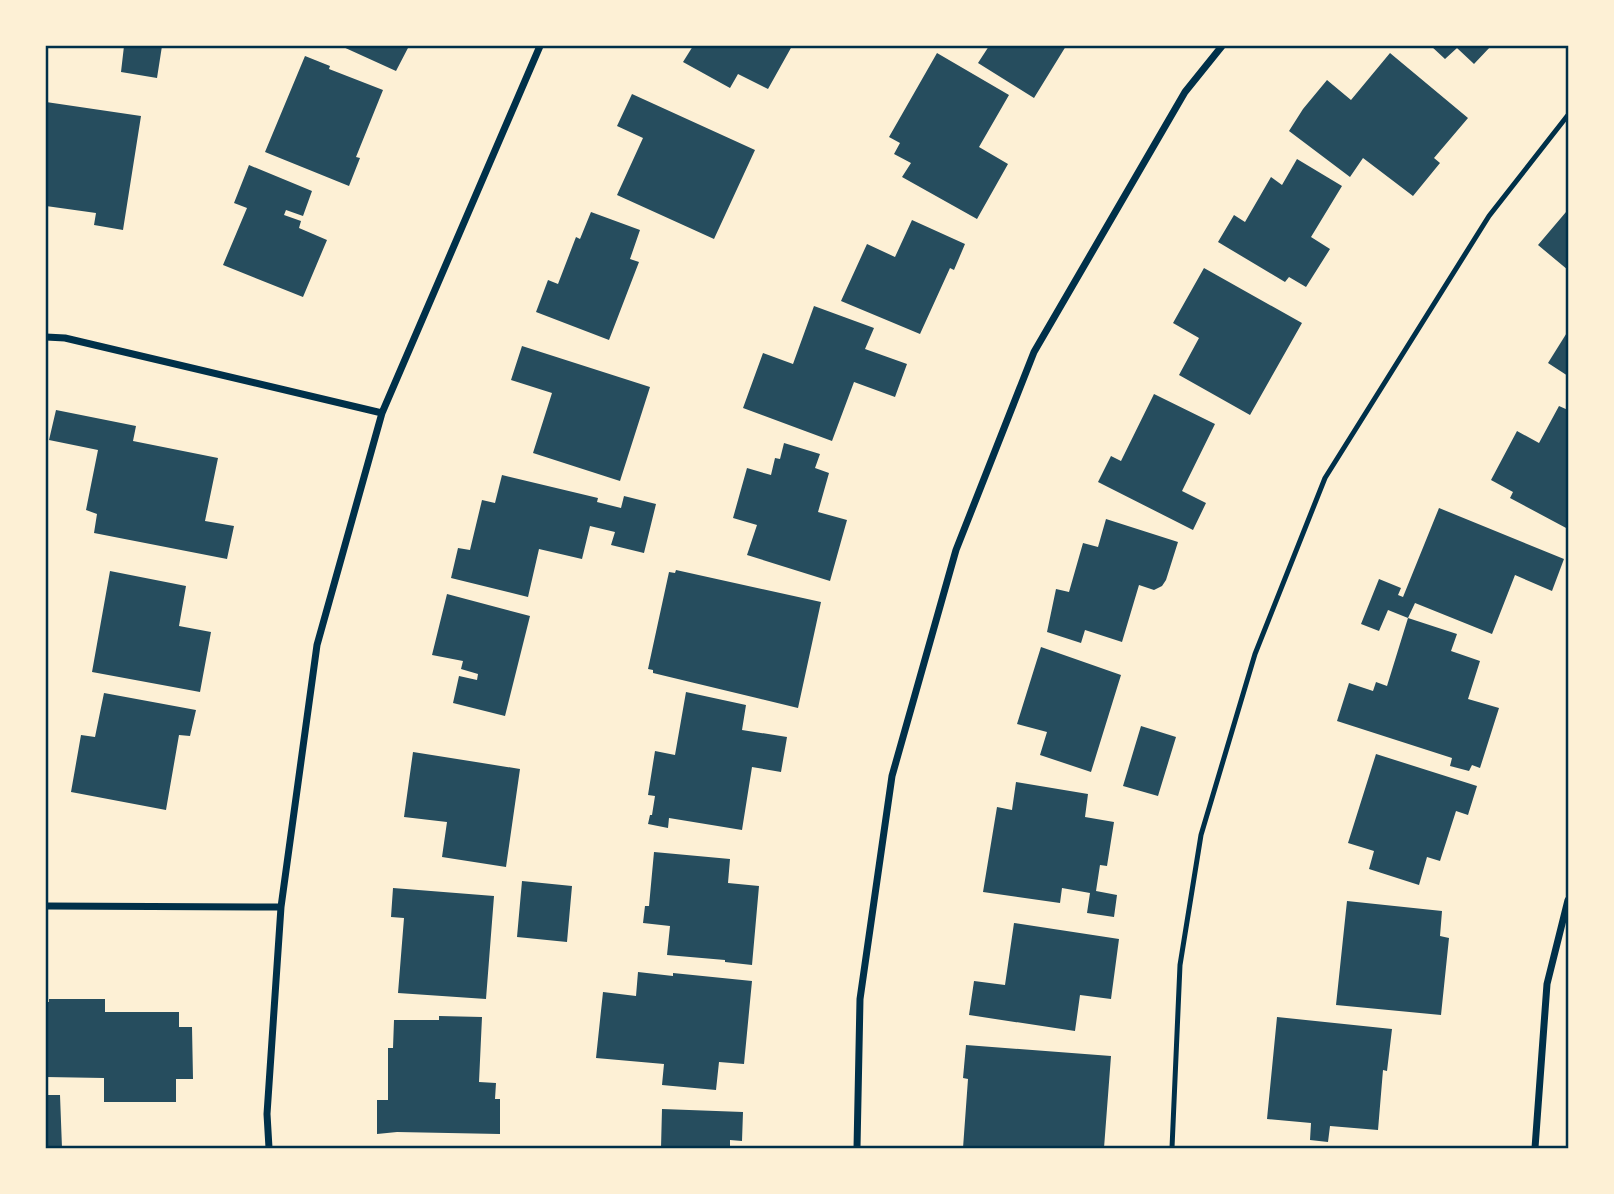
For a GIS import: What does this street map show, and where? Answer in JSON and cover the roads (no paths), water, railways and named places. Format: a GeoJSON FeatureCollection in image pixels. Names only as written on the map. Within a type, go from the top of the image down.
{"type":"FeatureCollection","features":[{"type":"Feature","properties":{"kind":"street"},"geometry":{"type":"LineString","coordinates":[[269,1149],[267,1114],[281,907],[317,645],[383,413],[540,46]]}},
{"type":"Feature","properties":{"kind":"street"},"geometry":{"type":"LineString","coordinates":[[857,1149],[860,999],[892,776],[956,550],[1034,352],[1185,92],[1222,46]]}},
{"type":"Feature","properties":{"kind":"street"},"geometry":{"type":"LineString","coordinates":[[46,337],[65,338],[383,413]]}},
{"type":"Feature","properties":{"kind":"street"},"geometry":{"type":"LineString","coordinates":[[1535,1149],[1547,984],[1569,900]]}},
{"type":"Feature","properties":{"kind":"street"},"geometry":{"type":"LineString","coordinates":[[46,906],[281,907]]}},
{"type":"Feature","properties":{"kind":"lane"},"geometry":{"type":"LineString","coordinates":[[1172,1149],[1180,965],[1201,835],[1255,654],[1325,478],[1489,216],[1569,115]]}}]}
